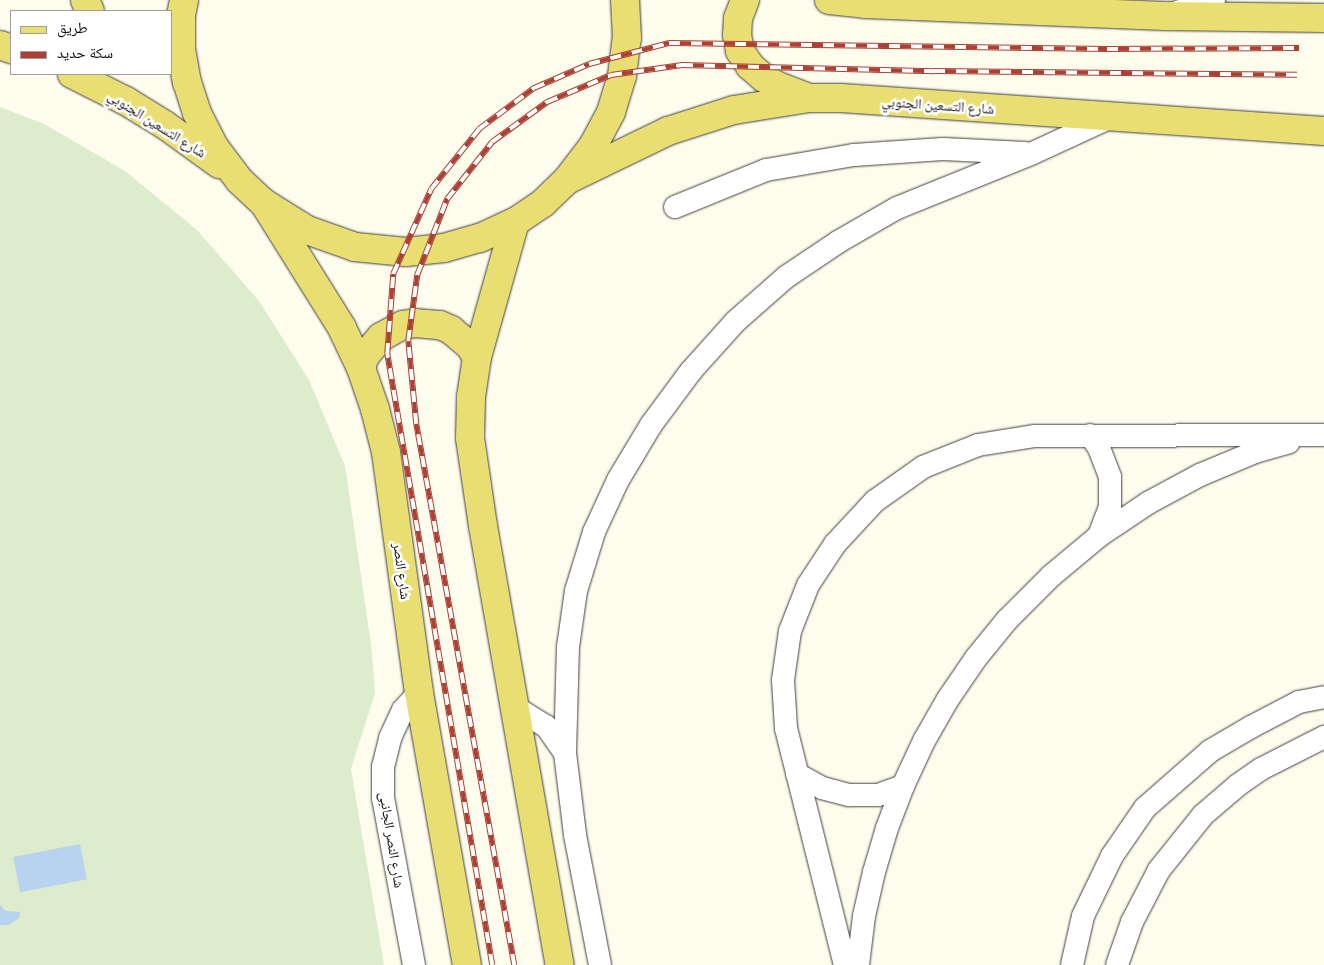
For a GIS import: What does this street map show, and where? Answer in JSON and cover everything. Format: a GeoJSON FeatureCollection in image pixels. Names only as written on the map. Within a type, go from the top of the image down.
{"type":"FeatureCollection","features":[{"type":"Feature","properties":{"kind":"main road"},"geometry":{"type":"LineString","coordinates":[[184,0],[181,16],[181,49],[187,82],[197,113],[215,148],[239,180],[264,203],[307,230],[355,247],[406,252],[444,248],[480,238],[515,222],[543,203],[567,180],[593,146],[610,112],[622,76],[627,38],[625,0]]}},
{"type":"Feature","properties":{"kind":"main road"},"geometry":{"type":"LineString","coordinates":[[745,0],[738,18],[737,35],[740,52],[750,66],[764,78],[778,86],[809,98]]}},
{"type":"Feature","properties":{"kind":"main road"},"geometry":{"type":"LineString","coordinates":[[828,0],[865,4],[1165,16],[1324,18]]}},
{"type":"Feature","properties":{"kind":"main road","name":"شارع التسعين الجنوبي"},"geometry":{"type":"LineString","coordinates":[[74,75],[126,101],[166,125],[239,180]]}},
{"type":"Feature","properties":{"kind":"main road","name":"شارع التسعين الجنوبي"},"geometry":{"type":"LineString","coordinates":[[567,180],[630,148],[676,128],[734,110],[809,98],[840,98],[1324,131]]}},
{"type":"Feature","properties":{"kind":"main road","name":"شارع النصر"},"geometry":{"type":"LineString","coordinates":[[264,203],[342,328],[361,368],[375,409],[386,452],[419,693],[467,965]]}},
{"type":"Feature","properties":{"kind":"main road"},"geometry":{"type":"LineString","coordinates":[[515,222],[477,356],[471,397],[470,438],[483,526],[560,965]]}},
{"type":"Feature","properties":{"kind":"main road"},"geometry":{"type":"LineString","coordinates":[[361,368],[365,356],[381,337],[403,325],[415,323],[440,325],[451,330],[470,346],[477,356]]}},
{"type":"Feature","properties":{"kind":"street"},"geometry":{"type":"LineString","coordinates":[[1165,16],[1214,0]]}},
{"type":"Feature","properties":{"kind":"street"},"geometry":{"type":"LineString","coordinates":[[600,965],[575,835],[565,753],[568,647],[576,591],[594,532],[627,464],[651,425],[691,371],[736,321],[786,277],[838,242],[897,208],[1033,153],[1111,117]]}},
{"type":"Feature","properties":{"kind":"street"},"geometry":{"type":"LineString","coordinates":[[675,207],[766,170],[854,155],[943,149],[1033,153]]}},
{"type":"Feature","properties":{"kind":"street"},"geometry":{"type":"LineString","coordinates":[[845,965],[786,728],[783,680],[790,631],[808,585],[835,544],[875,501],[923,467],[978,446],[1035,436],[1318,435]]}},
{"type":"Feature","properties":{"kind":"street"},"geometry":{"type":"LineString","coordinates":[[858,965],[864,916],[874,872],[887,828],[903,786],[929,733],[976,658],[1007,620],[1051,576],[1099,536],[1148,503],[1200,475],[1255,452],[1318,435]]}},
{"type":"Feature","properties":{"kind":"street"},"geometry":{"type":"LineString","coordinates":[[1090,436],[1102,455],[1110,476],[1110,507],[1099,536]]}},
{"type":"Feature","properties":{"kind":"street","name":"شارع النصر الجانبى"},"geometry":{"type":"LineString","coordinates":[[414,965],[383,798],[383,767],[390,738],[403,710],[419,693]]}},
{"type":"Feature","properties":{"kind":"street"},"geometry":{"type":"LineString","coordinates":[[1072,965],[1083,916],[1112,856],[1145,808],[1171,783],[1210,751],[1251,726],[1299,702],[1324,697]]}},
{"type":"Feature","properties":{"kind":"street"},"geometry":{"type":"LineString","coordinates":[[515,708],[546,726],[565,753]]}},
{"type":"Feature","properties":{"kind":"street"},"geometry":{"type":"LineString","coordinates":[[1118,965],[1132,922],[1158,870],[1203,816],[1238,785],[1261,769],[1324,737]]}},
{"type":"Feature","properties":{"kind":"street"},"geometry":{"type":"LineString","coordinates":[[797,774],[822,788],[849,796],[878,795],[903,786]]}},
{"type":"Feature","properties":{"kind":"green space"},"geometry":{"type":"Polygon","coordinates":[[[0,107],[44,124],[125,171],[197,230],[259,301],[309,380],[345,466],[371,644],[375,693],[351,769],[384,965],[0,965],[0,107]]]}},
{"type":"Feature","properties":{"kind":"water"},"geometry":{"type":"Polygon","coordinates":[[[80,844],[87,879],[20,892],[13,857],[80,844]]]}},
{"type":"Feature","properties":{"kind":"water"},"geometry":{"type":"Polygon","coordinates":[[[0,905],[6,911],[20,912],[19,918],[9,925],[0,925],[0,905]]]}},
{"type":"Feature","properties":{"kind":"railway"},"geometry":{"type":"LineString","coordinates":[[492,965],[387,354],[393,274],[431,189],[479,129],[534,88],[589,64],[669,43],[1107,49],[1299,48]]}},
{"type":"Feature","properties":{"kind":"railway"},"geometry":{"type":"LineString","coordinates":[[514,965],[416,424],[408,341],[417,275],[447,199],[492,142],[547,102],[611,75],[682,65],[934,71],[1297,75]]}}]}
